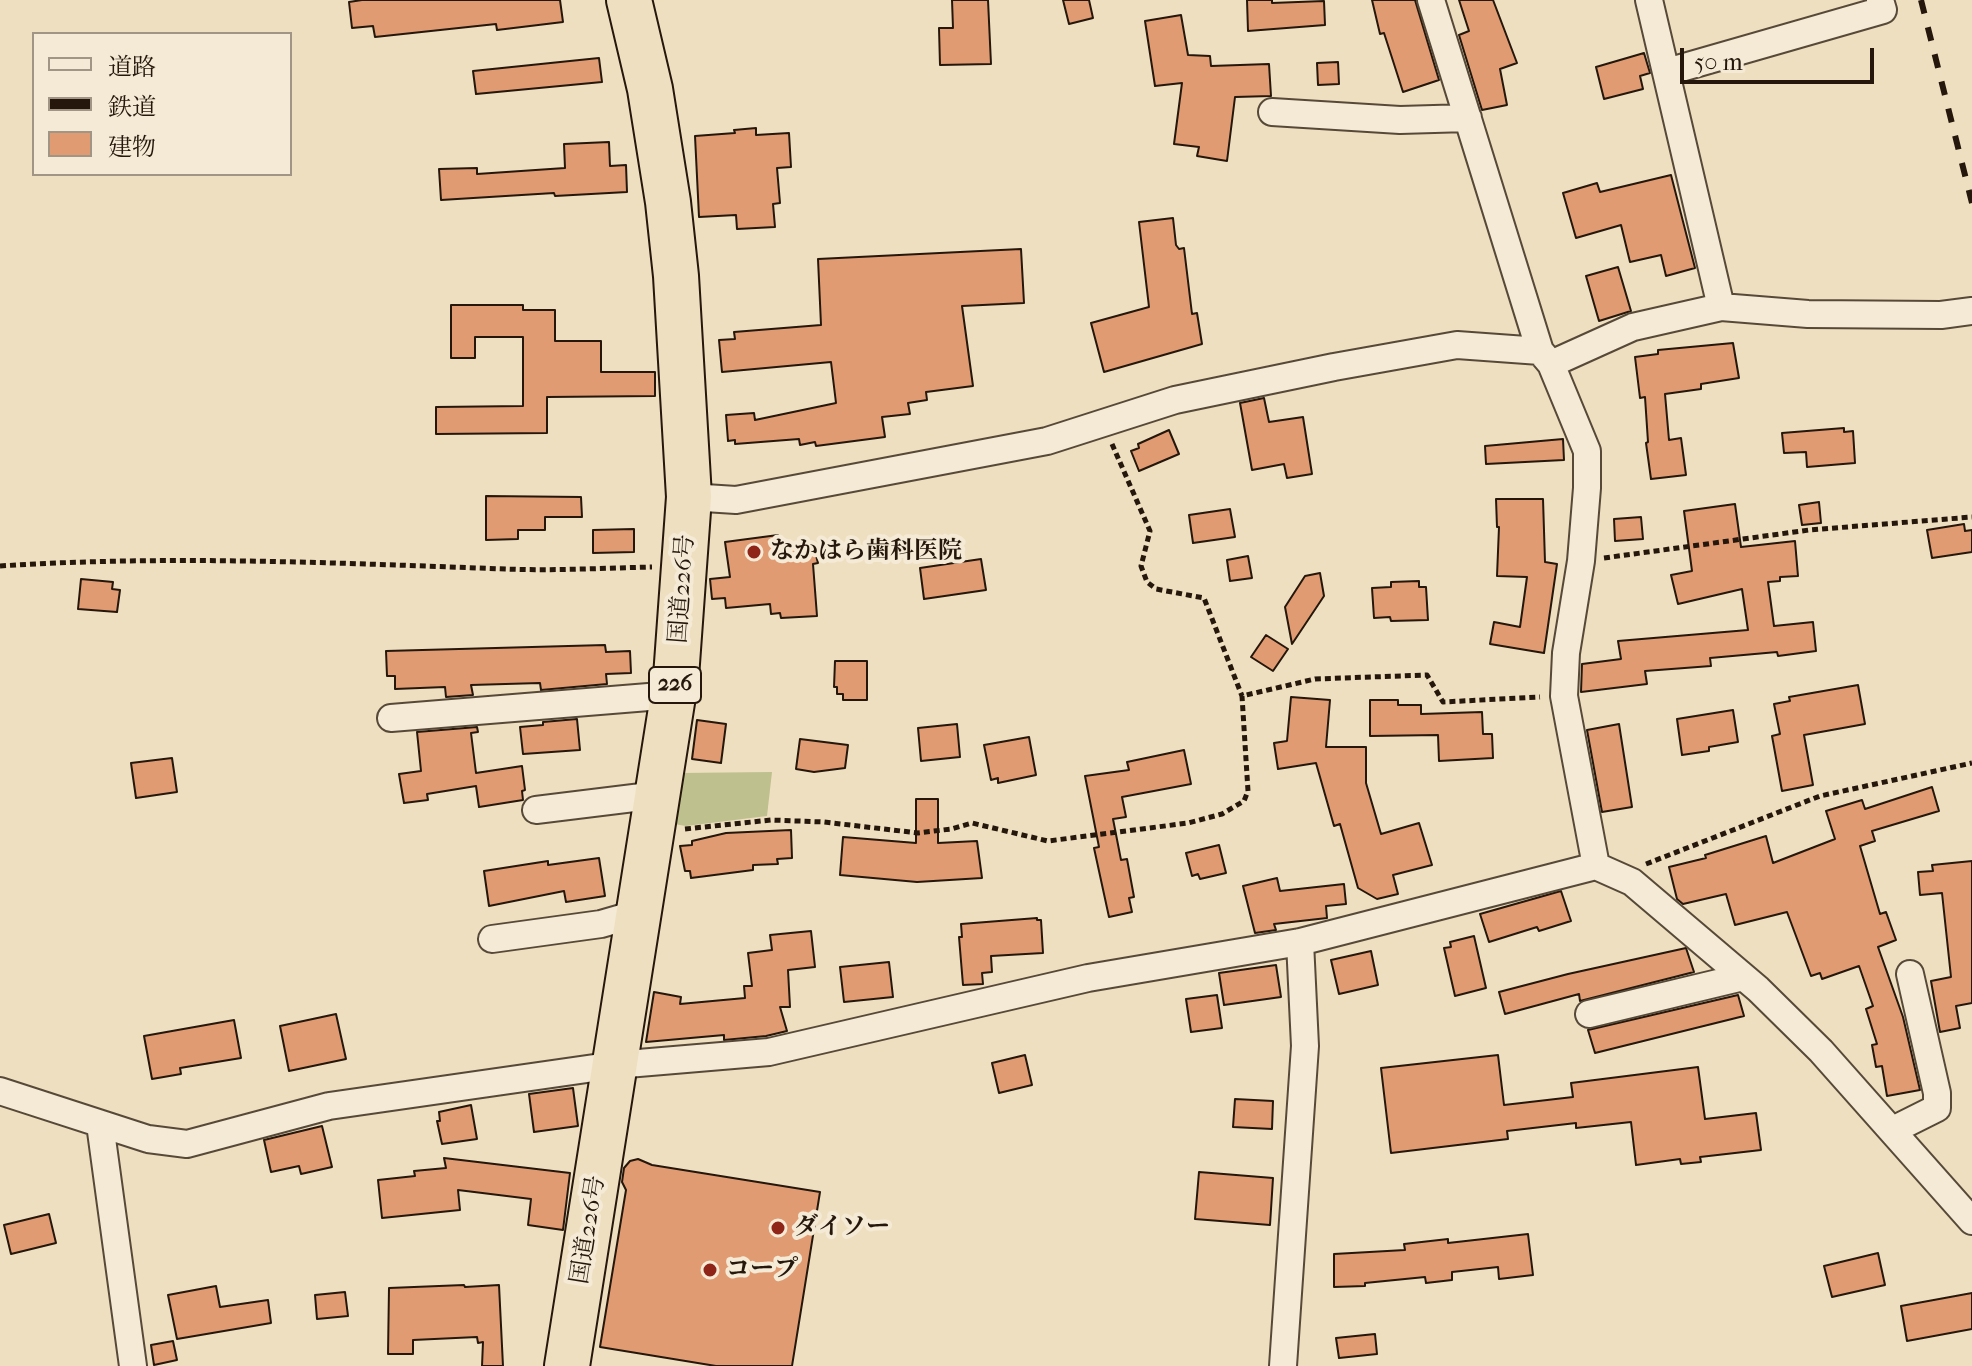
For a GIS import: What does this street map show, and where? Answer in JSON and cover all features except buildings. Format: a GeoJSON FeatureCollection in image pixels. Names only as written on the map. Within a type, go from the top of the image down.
{"type":"FeatureCollection","features":[{"type":"Feature","properties":{"kind":"highway","name":"国道226号"},"geometry":{"type":"LineString","coordinates":[[567,1366],[673,695],[689,497],[676,276],[668,202],[650,89],[629,0]]}},
{"type":"Feature","properties":{"kind":"street"},"geometry":{"type":"LineString","coordinates":[[1431,0],[1545,358],[1587,451],[1581,561],[1566,653],[1564,696],[1596,866]]}},
{"type":"Feature","properties":{"kind":"street"},"geometry":{"type":"LineString","coordinates":[[1649,0],[1721,307]]}},
{"type":"Feature","properties":{"kind":"street"},"geometry":{"type":"LineString","coordinates":[[1667,72],[1883,10],[1880,0]]}},
{"type":"Feature","properties":{"kind":"street"},"geometry":{"type":"LineString","coordinates":[[1272,112],[1400,120],[1468,118]]}},
{"type":"Feature","properties":{"kind":"street"},"geometry":{"type":"LineString","coordinates":[[689,497],[736,500],[1047,441],[1175,400],[1248,383],[1457,345],[1545,358],[1633,327],[1721,307],[1808,314],[1941,315],[1972,311]]}},
{"type":"Feature","properties":{"kind":"street"},"geometry":{"type":"LineString","coordinates":[[391,718],[673,695]]}},
{"type":"Feature","properties":{"kind":"street"},"geometry":{"type":"LineString","coordinates":[[536,810],[655,814]]}},
{"type":"Feature","properties":{"kind":"street"},"geometry":{"type":"LineString","coordinates":[[0,1091],[148,1139],[187,1144],[329,1106],[615,1065],[769,1052],[1088,978],[1300,942],[1596,866],[1632,882],[1743,977],[1821,1051],[1972,1221]]}},
{"type":"Feature","properties":{"kind":"street"},"geometry":{"type":"LineString","coordinates":[[492,939],[601,924],[639,913]]}},
{"type":"Feature","properties":{"kind":"street"},"geometry":{"type":"LineString","coordinates":[[1283,1366],[1305,1046],[1300,942]]}},
{"type":"Feature","properties":{"kind":"street"},"geometry":{"type":"LineString","coordinates":[[1893,1130],[1937,1108],[1937,1093],[1910,974]]}},
{"type":"Feature","properties":{"kind":"street"},"geometry":{"type":"LineString","coordinates":[[1589,1014],[1743,977]]}},
{"type":"Feature","properties":{"kind":"street"},"geometry":{"type":"LineString","coordinates":[[100,1124],[133,1366]]}},
{"type":"Feature","properties":{"kind":"path"},"geometry":{"type":"LineString","coordinates":[[655,814],[824,822],[918,833],[972,823],[1048,841],[1188,823],[1222,814],[1244,801],[1248,791],[1242,696],[1204,598],[1156,589],[1147,582],[1141,566],[1150,531],[1104,425]]}},
{"type":"Feature","properties":{"kind":"path"},"geometry":{"type":"LineString","coordinates":[[1581,561],[1809,530],[1972,517]]}},
{"type":"Feature","properties":{"kind":"path"},"geometry":{"type":"LineString","coordinates":[[0,566],[154,559],[435,565],[508,570],[685,567]]}},
{"type":"Feature","properties":{"kind":"path"},"geometry":{"type":"LineString","coordinates":[[1242,696],[1315,679],[1427,675],[1443,702],[1564,696]]}},
{"type":"Feature","properties":{"kind":"path"},"geometry":{"type":"LineString","coordinates":[[1632,882],[1638,868],[1820,796],[1972,763]]}},
{"type":"Feature","properties":{"kind":"green space"},"geometry":{"type":"Polygon","coordinates":[[[772,772],[767,816],[686,826],[674,824],[680,773],[772,772]]]}},
{"type":"Feature","properties":{"kind":"railway"},"geometry":{"type":"LineString","coordinates":[[1921,0],[1972,203]]}},
{"type":"Feature","properties":{"kind":"place","name":"なかはら歯科医院"},"geometry":{"type":"Point","coordinates":[754,552]}},
{"type":"Feature","properties":{"kind":"place","name":"ダイソー"},"geometry":{"type":"Point","coordinates":[778,1228]}},
{"type":"Feature","properties":{"kind":"place","name":"コープ"},"geometry":{"type":"Point","coordinates":[710,1270]}}]}
